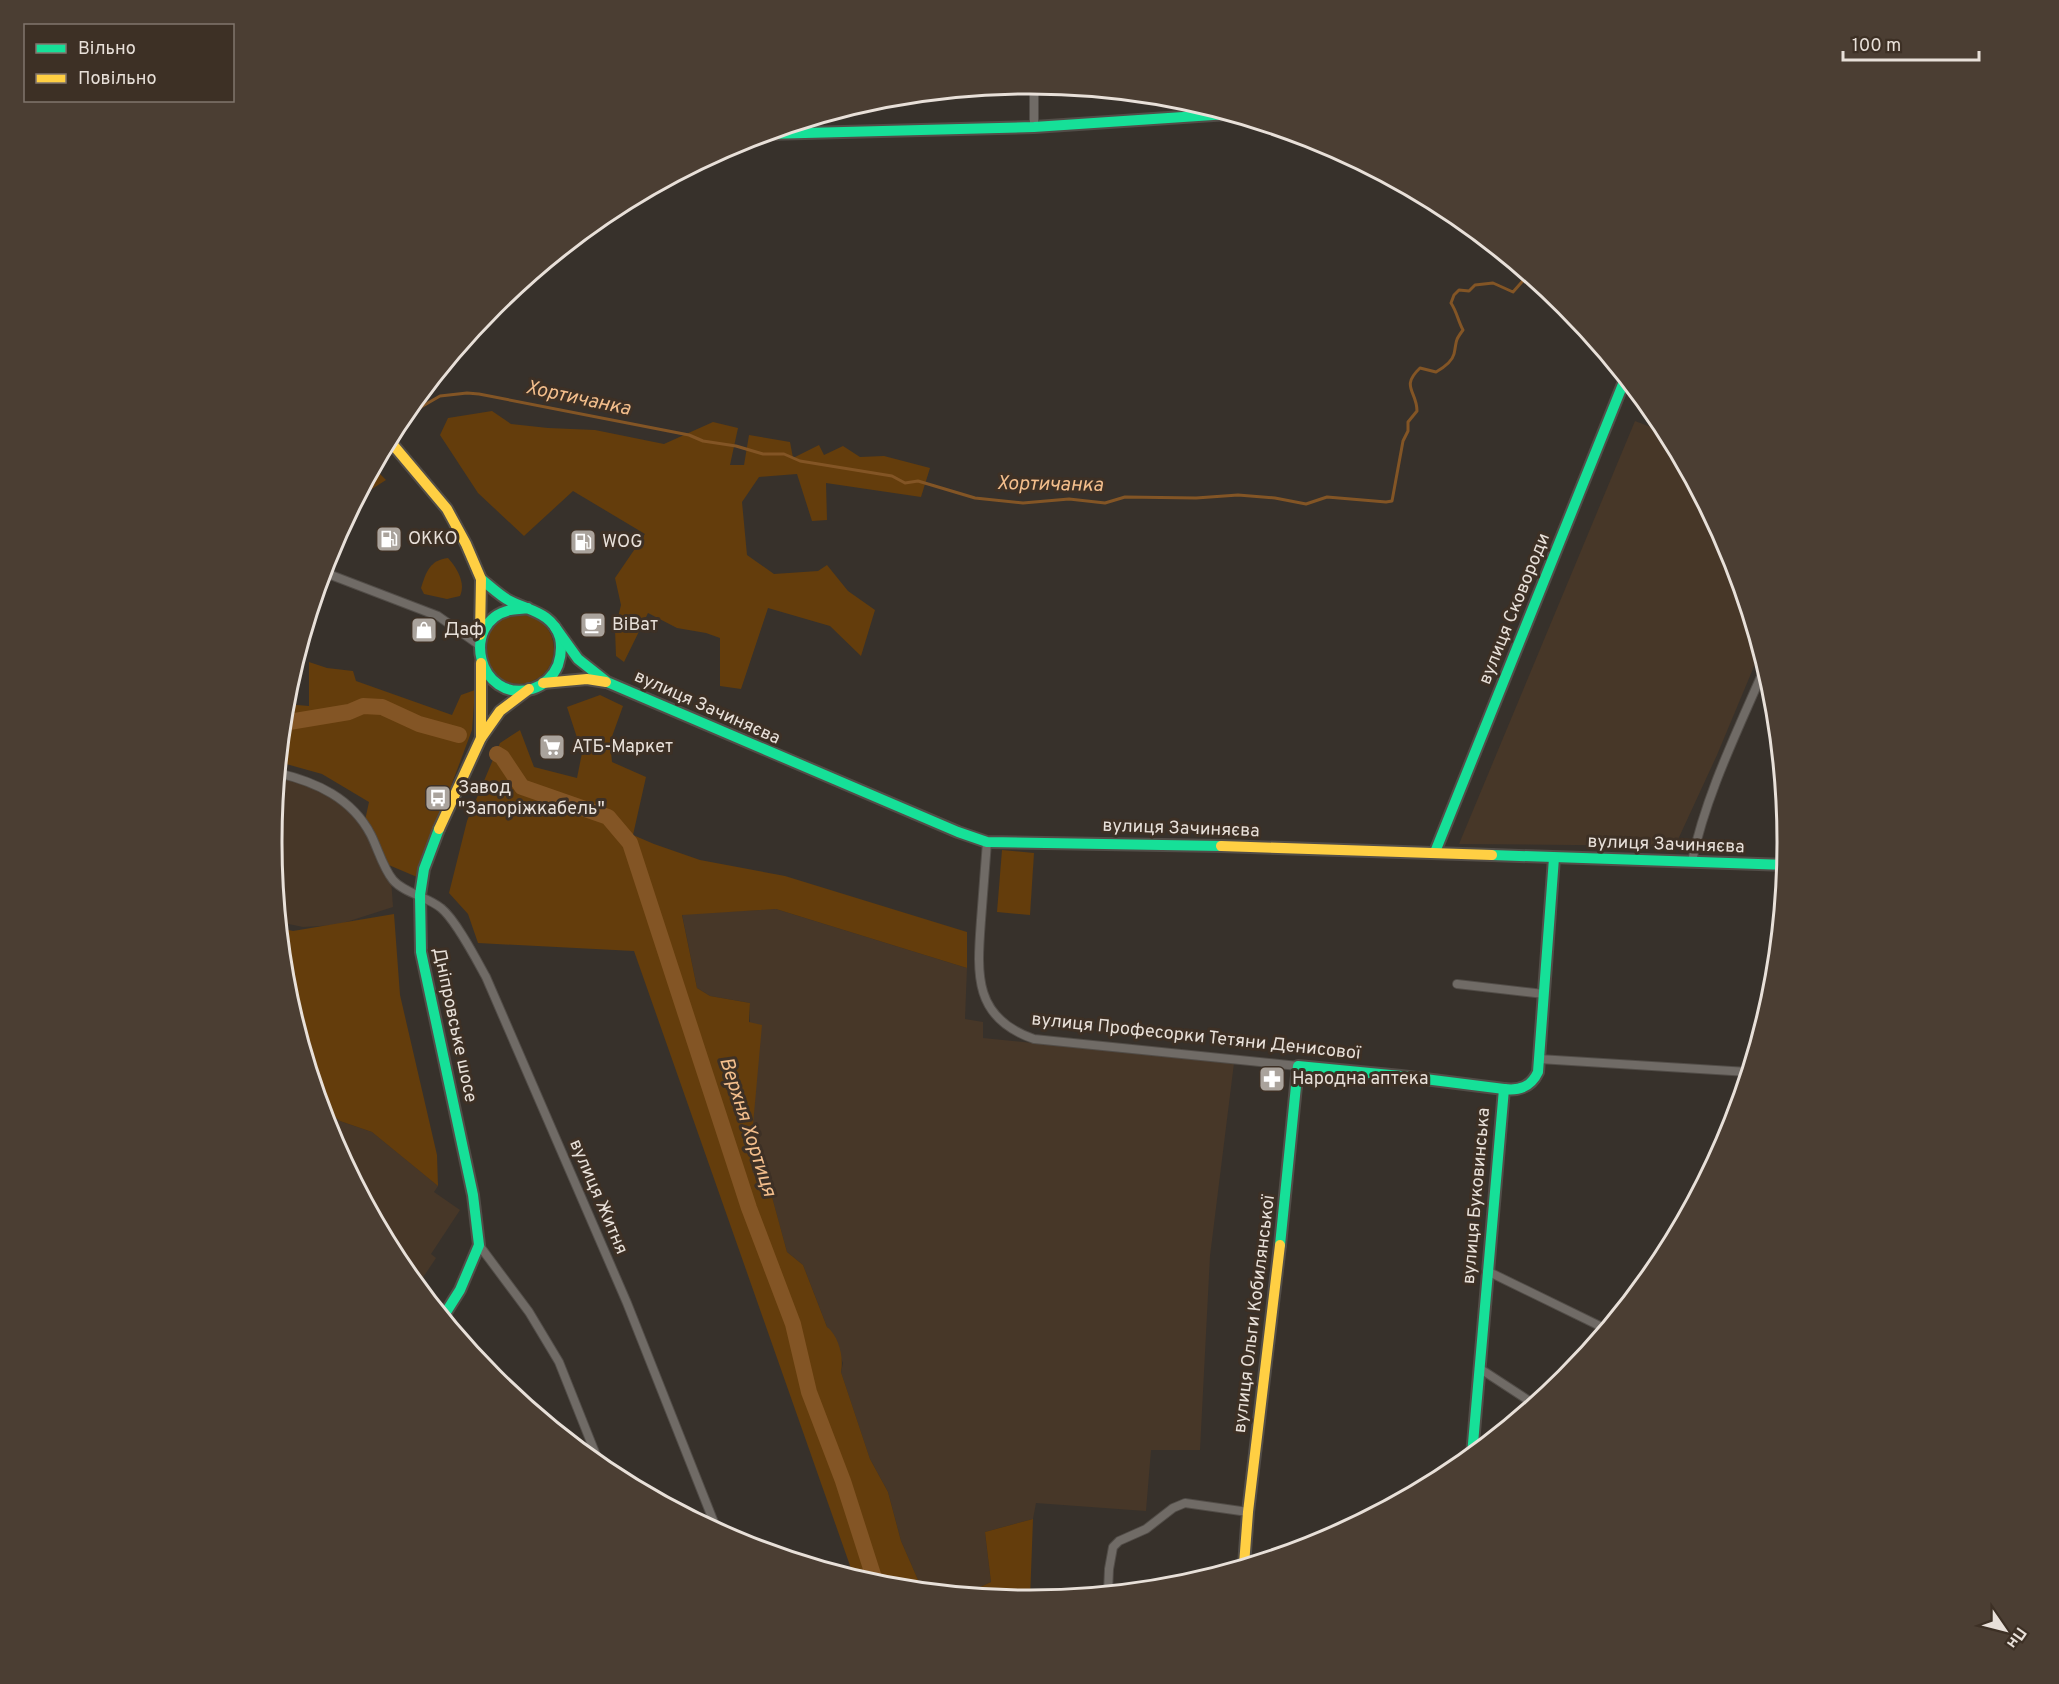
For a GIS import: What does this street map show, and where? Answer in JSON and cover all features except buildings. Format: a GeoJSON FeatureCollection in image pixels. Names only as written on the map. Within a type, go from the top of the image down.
{"type":"FeatureCollection","features":[{"type":"Feature","properties":{"kind":"street"},"geometry":{"type":"LineString","coordinates":[[1034,94],[1034,127]]}},
{"type":"Feature","properties":{"kind":"street"},"geometry":{"type":"LineString","coordinates":[[791,133],[1034,127],[1204,116]]}},
{"type":"Feature","properties":{"kind":"street","name":"вулиця Сковороди"},"geometry":{"type":"LineString","coordinates":[[1435,852],[1622,386]]}},
{"type":"Feature","properties":{"kind":"street"},"geometry":{"type":"LineString","coordinates":[[396,447],[447,509],[481,579],[479,645],[481,738]]}},
{"type":"Feature","properties":{"kind":"street"},"geometry":{"type":"LineString","coordinates":[[332,575],[438,616],[479,645]]}},
{"type":"Feature","properties":{"kind":"street"},"geometry":{"type":"LineString","coordinates":[[481,579],[508,600],[544,615],[578,658],[607,682]]}},
{"type":"Feature","properties":{"kind":"street"},"geometry":{"type":"LineString","coordinates":[[479,645],[484,629],[495,616],[511,609],[528,608]]}},
{"type":"Feature","properties":{"kind":"street"},"geometry":{"type":"LineString","coordinates":[[543,683],[555,670],[561,653],[559,636],[555,627]]}},
{"type":"Feature","properties":{"kind":"street"},"geometry":{"type":"LineString","coordinates":[[481,662],[490,677],[504,687],[520,690],[543,683],[587,679],[607,682]]}},
{"type":"Feature","properties":{"kind":"street"},"geometry":{"type":"LineString","coordinates":[[1692,861],[1697,834],[1759,681]]}},
{"type":"Feature","properties":{"kind":"street","name":"вулиця Зачиняєва"},"geometry":{"type":"LineString","coordinates":[[607,682],[881,800],[987,842],[1187,844],[1776,865]]}},
{"type":"Feature","properties":{"kind":"street","name":"Дніпровське шосе"},"geometry":{"type":"LineString","coordinates":[[447,1311],[460,1290],[479,1245],[473,1195],[421,952],[420,895],[431,846],[481,738],[500,711],[529,689]]}},
{"type":"Feature","properties":{"kind":"street","name":"вулиця Житня"},"geometry":{"type":"LineString","coordinates":[[285,775],[320,786],[351,808],[369,831],[391,878],[398,885],[442,908],[486,977],[627,1303],[712,1518]]}},
{"type":"Feature","properties":{"kind":"street","name":"вулиця Професорки Тетяни Денисової"},"geometry":{"type":"LineString","coordinates":[[987,842],[977,963],[982,992],[987,1003],[1002,1021],[1022,1035],[1034,1039],[1401,1076],[1504,1089]]}},
{"type":"Feature","properties":{"kind":"street","name":"вулиця Буковинська"},"geometry":{"type":"LineString","coordinates":[[1473,1444],[1504,1089],[1521,1089],[1533,1082],[1538,1072],[1554,858]]}},
{"type":"Feature","properties":{"kind":"street"},"geometry":{"type":"LineString","coordinates":[[1457,984],[1544,994]]}},
{"type":"Feature","properties":{"kind":"street"},"geometry":{"type":"LineString","coordinates":[[1539,1059],[1740,1072]]}},
{"type":"Feature","properties":{"kind":"street","name":"вулиця Ольги Кобилянської"},"geometry":{"type":"LineString","coordinates":[[1245,1558],[1248,1512],[1276,1289],[1298,1066]]}},
{"type":"Feature","properties":{"kind":"street"},"geometry":{"type":"LineString","coordinates":[[479,1245],[528,1312],[559,1362],[593,1449]]}},
{"type":"Feature","properties":{"kind":"street"},"geometry":{"type":"LineString","coordinates":[[1487,1271],[1599,1326]]}},
{"type":"Feature","properties":{"kind":"street"},"geometry":{"type":"LineString","coordinates":[[1479,1368],[1527,1399]]}},
{"type":"Feature","properties":{"kind":"street"},"geometry":{"type":"LineString","coordinates":[[1108,1585],[1110,1561],[1115,1544],[1146,1528],[1173,1508],[1185,1503],[1248,1512]]}},
{"type":"Feature","properties":{"kind":"shaded area"},"geometry":{"type":"Polygon","coordinates":[[[492,411],[511,424],[595,430],[664,444],[713,422],[738,428],[730,465],[744,465],[749,435],[790,442],[793,458],[819,445],[824,455],[843,446],[860,457],[884,456],[930,468],[921,497],[826,483],[827,520],[812,521],[797,474],[759,477],[742,502],[747,555],[774,574],[818,571],[827,565],[848,591],[875,610],[861,656],[830,626],[768,608],[741,689],[720,686],[720,638],[677,628],[648,613],[624,662],[616,656],[615,629],[621,605],[615,578],[645,534],[573,491],[524,536],[478,493],[440,435],[448,418],[492,411]]]}},
{"type":"Feature","properties":{"kind":"shaded area"},"geometry":{"type":"Polygon","coordinates":[[[1635,421],[1651,427],[1700,511],[1720,556],[1755,663],[1717,755],[1675,846],[1459,844],[1635,421]]]}},
{"type":"Feature","properties":{"kind":"shaded area"},"geometry":{"type":"Polygon","coordinates":[[[379,473],[386,480],[370,490],[379,473]]]}},
{"type":"Feature","properties":{"kind":"shaded area"},"geometry":{"type":"Polygon","coordinates":[[[448,558],[461,581],[460,596],[447,599],[424,594],[421,588],[430,568],[437,561],[448,558]]]}},
{"type":"Feature","properties":{"kind":"shaded area"},"geometry":{"type":"Polygon","coordinates":[[[519,614],[532,617],[544,624],[551,636],[554,649],[551,662],[544,674],[532,681],[519,684],[506,681],[494,674],[487,662],[484,649],[487,636],[494,624],[506,617],[519,614]]]}},
{"type":"Feature","properties":{"kind":"shaded area"},"geometry":{"type":"Polygon","coordinates":[[[309,662],[327,668],[353,671],[356,681],[452,715],[461,695],[475,690],[472,730],[417,877],[384,863],[364,825],[369,802],[322,774],[286,764],[295,705],[309,706],[309,662]]]}},
{"type":"Feature","properties":{"kind":"shaded area"},"geometry":{"type":"Polygon","coordinates":[[[600,695],[623,706],[610,742],[612,762],[646,777],[633,835],[700,860],[785,876],[967,932],[967,968],[776,909],[682,915],[697,988],[710,996],[750,1003],[749,1022],[762,1025],[750,1158],[753,1173],[765,1171],[787,1252],[803,1265],[827,1327],[835,1336],[841,1354],[841,1372],[870,1459],[888,1492],[901,1541],[918,1581],[851,1567],[634,951],[478,943],[468,914],[449,893],[467,821],[500,743],[520,730],[534,767],[577,778],[582,753],[567,707],[600,695]]]}},
{"type":"Feature","properties":{"kind":"shaded area"},"geometry":{"type":"Polygon","coordinates":[[[285,776],[339,798],[369,831],[391,878],[393,907],[337,925],[303,927],[287,924],[282,842],[285,776]]]}},
{"type":"Feature","properties":{"kind":"shaded area"},"geometry":{"type":"Polygon","coordinates":[[[1002,850],[1034,853],[1030,915],[997,912],[1002,850]]]}},
{"type":"Feature","properties":{"kind":"shaded area"},"geometry":{"type":"Polygon","coordinates":[[[776,909],[967,968],[965,1019],[983,1022],[983,1038],[1234,1063],[1210,1256],[1200,1450],[1151,1450],[1146,1511],[1036,1503],[1033,1519],[985,1532],[991,1582],[979,1588],[918,1581],[901,1541],[888,1492],[870,1459],[841,1372],[843,1363],[803,1265],[787,1252],[765,1172],[753,1174],[750,1158],[750,1003],[710,996],[697,988],[682,914],[776,909]]]}},
{"type":"Feature","properties":{"kind":"shaded area"},"geometry":{"type":"Polygon","coordinates":[[[394,914],[400,995],[437,1155],[438,1186],[372,1132],[340,1121],[335,1117],[307,1035],[296,988],[287,930],[293,931],[394,914]]]}},
{"type":"Feature","properties":{"kind":"shaded area"},"geometry":{"type":"Polygon","coordinates":[[[335,1117],[340,1121],[372,1132],[438,1186],[434,1192],[460,1210],[431,1254],[436,1258],[423,1278],[382,1216],[359,1173],[335,1117]]]}},
{"type":"Feature","properties":{"kind":"shaded area"},"geometry":{"type":"Polygon","coordinates":[[[1033,1519],[1030,1590],[979,1588],[991,1582],[985,1532],[1033,1519]]]}},
{"type":"Feature","properties":{"kind":"waterway","name":"Хортичанка"},"geometry":{"type":"LineString","coordinates":[[423,406],[440,396],[479,394],[689,435],[703,441],[736,446],[763,454],[784,454],[800,461],[892,476],[905,483],[918,481],[975,498],[1023,503],[1069,499],[1105,503],[1125,497],[1196,498],[1238,495],[1275,498],[1306,504],[1327,497],[1386,502],[1392,501],[1408,422],[1417,411],[1410,385],[1411,380],[1420,368],[1436,372],[1447,364],[1453,357],[1457,339],[1463,330],[1451,303],[1454,295],[1459,290],[1469,291],[1475,285],[1493,283],[1513,292],[1523,281]]}},
{"type":"Feature","properties":{"kind":"waterway","name":"Верхня Хортиця"},"geometry":{"type":"LineString","coordinates":[[292,722],[349,712],[363,706],[382,707],[419,724],[459,735],[455,734]]}},
{"type":"Feature","properties":{"kind":"waterway","name":"Верхня Хортиця"},"geometry":{"type":"LineString","coordinates":[[497,754],[502,757],[522,787],[608,817],[630,843],[749,1208],[793,1324],[809,1392],[843,1481],[872,1572]]}},
{"type":"Feature","properties":{"kind":"traffic: fast"},"geometry":{"type":"LineString","coordinates":[[791,133],[1034,127],[1204,116]]}},
{"type":"Feature","properties":{"kind":"traffic: fast"},"geometry":{"type":"LineString","coordinates":[[1435,852],[1622,386]]}},
{"type":"Feature","properties":{"kind":"traffic: fast"},"geometry":{"type":"LineString","coordinates":[[481,579],[506,599],[525,607],[533,611],[540,614],[546,618],[557,630],[560,638],[560,658],[551,677],[532,689],[513,690],[499,685],[488,674],[482,660],[480,644],[484,630],[494,617],[510,610],[514,609],[523,609],[526,608],[528,608]]}},
{"type":"Feature","properties":{"kind":"traffic: fast"},"geometry":{"type":"LineString","coordinates":[[555,627],[578,659],[607,682],[958,832],[987,842],[1221,846]]}},
{"type":"Feature","properties":{"kind":"traffic: fast"},"geometry":{"type":"LineString","coordinates":[[439,829],[424,869],[420,895],[421,952],[473,1195],[479,1245],[460,1290],[447,1311]]}},
{"type":"Feature","properties":{"kind":"traffic: fast"},"geometry":{"type":"LineString","coordinates":[[1492,855],[1776,865]]}},
{"type":"Feature","properties":{"kind":"traffic: fast"},"geometry":{"type":"LineString","coordinates":[[1473,1444],[1504,1089],[1524,1087],[1538,1072],[1554,858]]}},
{"type":"Feature","properties":{"kind":"traffic: fast"},"geometry":{"type":"LineString","coordinates":[[1280,1245],[1298,1066],[1504,1089]]}},
{"type":"Feature","properties":{"kind":"traffic: slow"},"geometry":{"type":"LineString","coordinates":[[395,447],[447,509],[466,544],[481,579],[480,635]]}},
{"type":"Feature","properties":{"kind":"traffic: slow"},"geometry":{"type":"LineString","coordinates":[[481,663],[481,738]]}},
{"type":"Feature","properties":{"kind":"traffic: slow"},"geometry":{"type":"LineString","coordinates":[[543,683],[587,679],[606,682]]}},
{"type":"Feature","properties":{"kind":"traffic: slow"},"geometry":{"type":"LineString","coordinates":[[439,829],[481,738],[500,711],[529,689]]}},
{"type":"Feature","properties":{"kind":"traffic: slow"},"geometry":{"type":"LineString","coordinates":[[1221,846],[1492,855]]}},
{"type":"Feature","properties":{"kind":"traffic: slow"},"geometry":{"type":"LineString","coordinates":[[1245,1558],[1280,1245]]}},
{"type":"Feature","properties":{"kind":"place","name":"ОККО"},"geometry":{"type":"Point","coordinates":[389,539]}},
{"type":"Feature","properties":{"kind":"place","name":"WOG"},"geometry":{"type":"Point","coordinates":[583,542]}},
{"type":"Feature","properties":{"kind":"place","name":"ВіВат"},"geometry":{"type":"Point","coordinates":[593,625]}},
{"type":"Feature","properties":{"kind":"place","name":"Даф"},"geometry":{"type":"Point","coordinates":[424,630]}},
{"type":"Feature","properties":{"kind":"place","name":"АТБ-Маркет"},"geometry":{"type":"Point","coordinates":[552,747]}},
{"type":"Feature","properties":{"kind":"place","name":"Завод \"Запоріжкабель\""},"geometry":{"type":"Point","coordinates":[438,798]}},
{"type":"Feature","properties":{"kind":"place","name":"Народна аптека"},"geometry":{"type":"Point","coordinates":[1272,1079]}}]}
